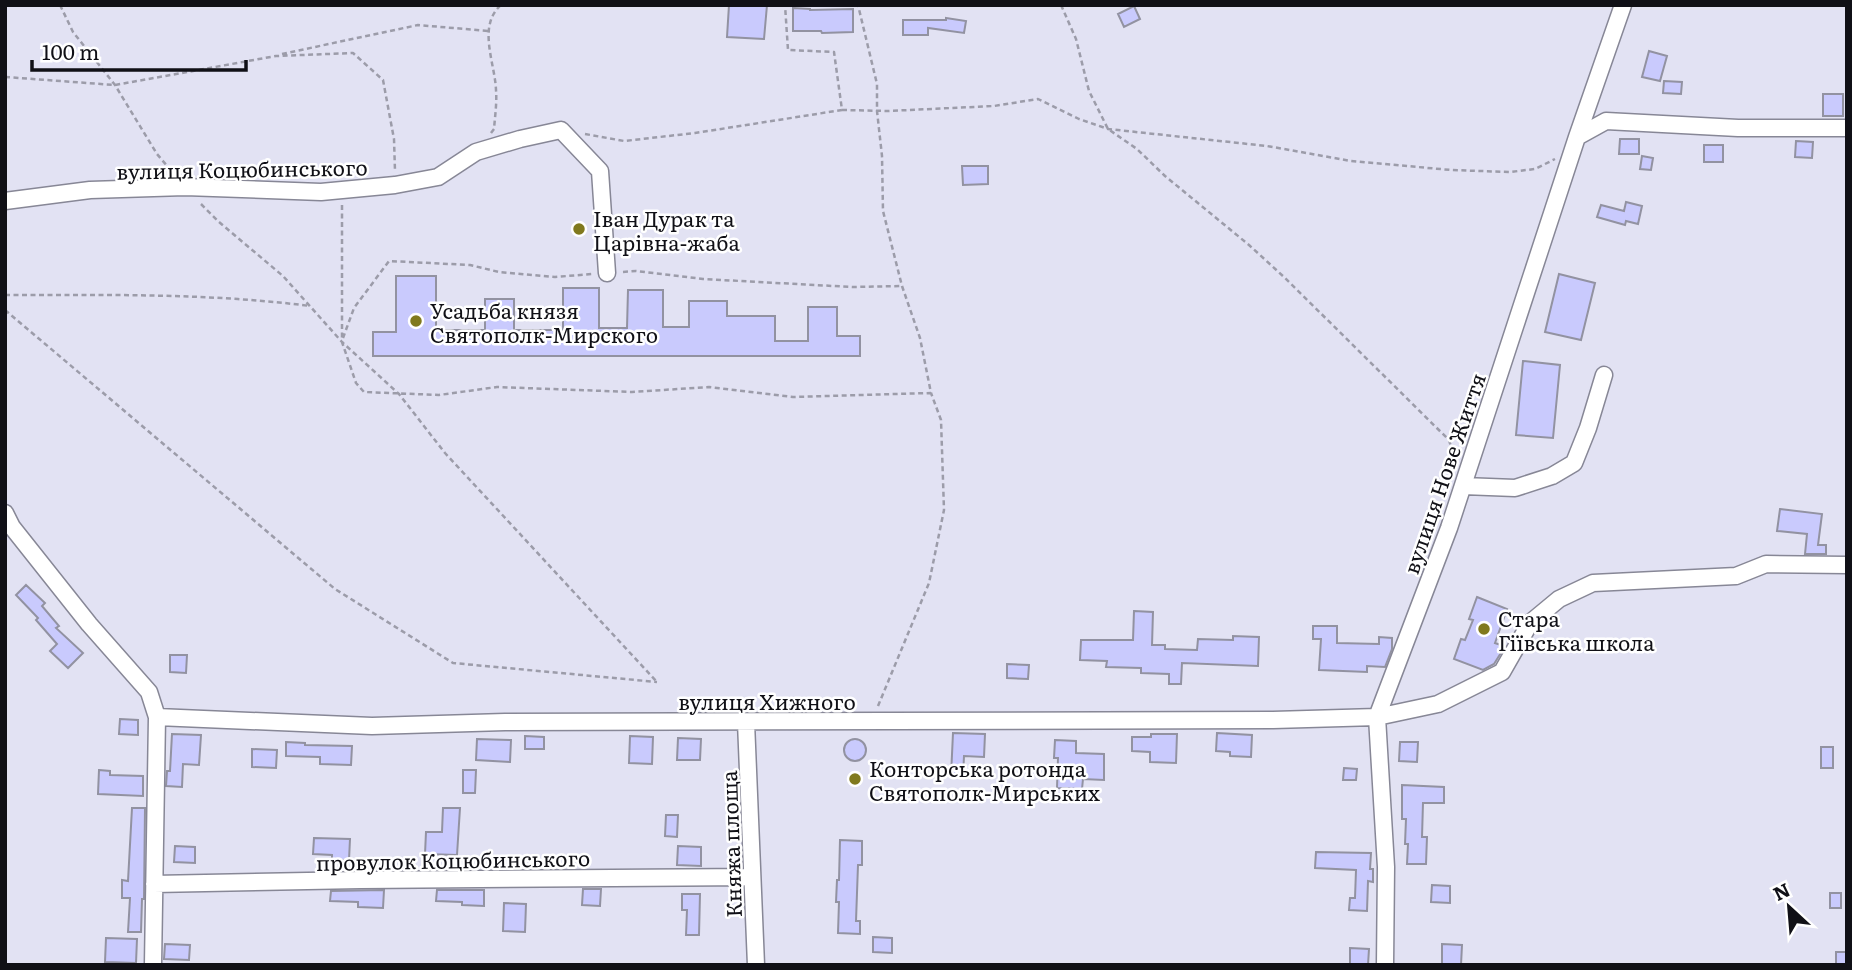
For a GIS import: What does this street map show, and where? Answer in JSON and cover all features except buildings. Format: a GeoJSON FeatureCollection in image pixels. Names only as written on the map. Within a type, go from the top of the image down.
{"type":"FeatureCollection","features":[{"type":"Feature","properties":{"kind":"street","name":"вулиця Нове Життя"},"geometry":{"type":"LineString","coordinates":[[1385,965],[1385,867],[1377,717],[1449,528],[1623,5]]}},
{"type":"Feature","properties":{"kind":"street"},"geometry":{"type":"LineString","coordinates":[[1577,137],[1606,121],[1738,128],[1847,128]]}},
{"type":"Feature","properties":{"kind":"street","name":"вулиця Коцюбинського"},"geometry":{"type":"LineString","coordinates":[[5,201],[90,190],[185,187],[321,192],[395,185],[438,177],[476,152],[561,130],[600,171],[607,273]]}},
{"type":"Feature","properties":{"kind":"street"},"geometry":{"type":"LineString","coordinates":[[1463,486],[1516,488],[1552,476],[1574,463],[1604,376]]}},
{"type":"Feature","properties":{"kind":"street"},"geometry":{"type":"LineString","coordinates":[[5,513],[12,527],[89,624],[149,692],[157,717],[153,965]]}},
{"type":"Feature","properties":{"kind":"street","name":"вулиця Хижного"},"geometry":{"type":"LineString","coordinates":[[157,717],[372,726],[519,722],[1273,720],[1377,717],[1438,704],[1502,672],[1530,623],[1559,599],[1593,583],[1736,576],[1766,564],[1847,565]]}},
{"type":"Feature","properties":{"kind":"street","name":"Княжа площа"},"geometry":{"type":"LineString","coordinates":[[746,722],[756,965]]}},
{"type":"Feature","properties":{"kind":"street","name":"провулок Коцюбинського"},"geometry":{"type":"LineString","coordinates":[[155,884],[752,877]]}},
{"type":"Feature","properties":{"kind":"path"},"geometry":{"type":"LineString","coordinates":[[60,5],[73,32],[115,85],[157,154],[185,187]]}},
{"type":"Feature","properties":{"kind":"path"},"geometry":{"type":"LineString","coordinates":[[476,152],[494,129],[496,91],[488,31],[501,5]]}},
{"type":"Feature","properties":{"kind":"path"},"geometry":{"type":"LineString","coordinates":[[785,5],[788,50],[834,51],[842,110]]}},
{"type":"Feature","properties":{"kind":"path"},"geometry":{"type":"LineString","coordinates":[[858,5],[877,84],[883,211],[902,286],[920,338],[931,394],[940,420],[944,510],[929,583],[872,720]]}},
{"type":"Feature","properties":{"kind":"path"},"geometry":{"type":"LineString","coordinates":[[1061,5],[1076,39],[1089,91],[1108,129],[1137,149],[1165,176],[1284,276],[1434,424],[1449,440],[1463,486]]}},
{"type":"Feature","properties":{"kind":"path"},"geometry":{"type":"LineString","coordinates":[[5,77],[115,85],[276,56],[418,25],[488,31]]}},
{"type":"Feature","properties":{"kind":"path"},"geometry":{"type":"LineString","coordinates":[[276,56],[353,53],[383,80],[394,139],[395,185]]}},
{"type":"Feature","properties":{"kind":"path"},"geometry":{"type":"LineString","coordinates":[[586,134],[624,141],[842,110],[994,106],[1038,99],[1079,119],[1108,129],[1267,146],[1351,161],[1510,172],[1535,169],[1560,157]]}},
{"type":"Feature","properties":{"kind":"path"},"geometry":{"type":"LineString","coordinates":[[342,191],[342,342],[356,383],[364,392],[439,395],[496,387],[632,392],[709,387],[793,397],[931,394]]}},
{"type":"Feature","properties":{"kind":"path"},"geometry":{"type":"LineString","coordinates":[[5,310],[335,589],[453,663],[657,682],[445,453],[399,394],[342,342],[283,276],[219,222],[202,204]]}},
{"type":"Feature","properties":{"kind":"path"},"geometry":{"type":"LineString","coordinates":[[5,295],[260,300],[310,306]]}},
{"type":"Feature","properties":{"kind":"place","name":"Іван Дурак та Царівна-жаба"},"geometry":{"type":"Point","coordinates":[579,229]}},
{"type":"Feature","properties":{"kind":"place","name":"Усадьба князя Святополк-Мирского"},"geometry":{"type":"Point","coordinates":[416,321]}},
{"type":"Feature","properties":{"kind":"place","name":"Стара Гіївська школа"},"geometry":{"type":"Point","coordinates":[1484,629]}},
{"type":"Feature","properties":{"kind":"place","name":"Конторська ротонда Святополк-Мирських"},"geometry":{"type":"Point","coordinates":[855,779]}}]}
